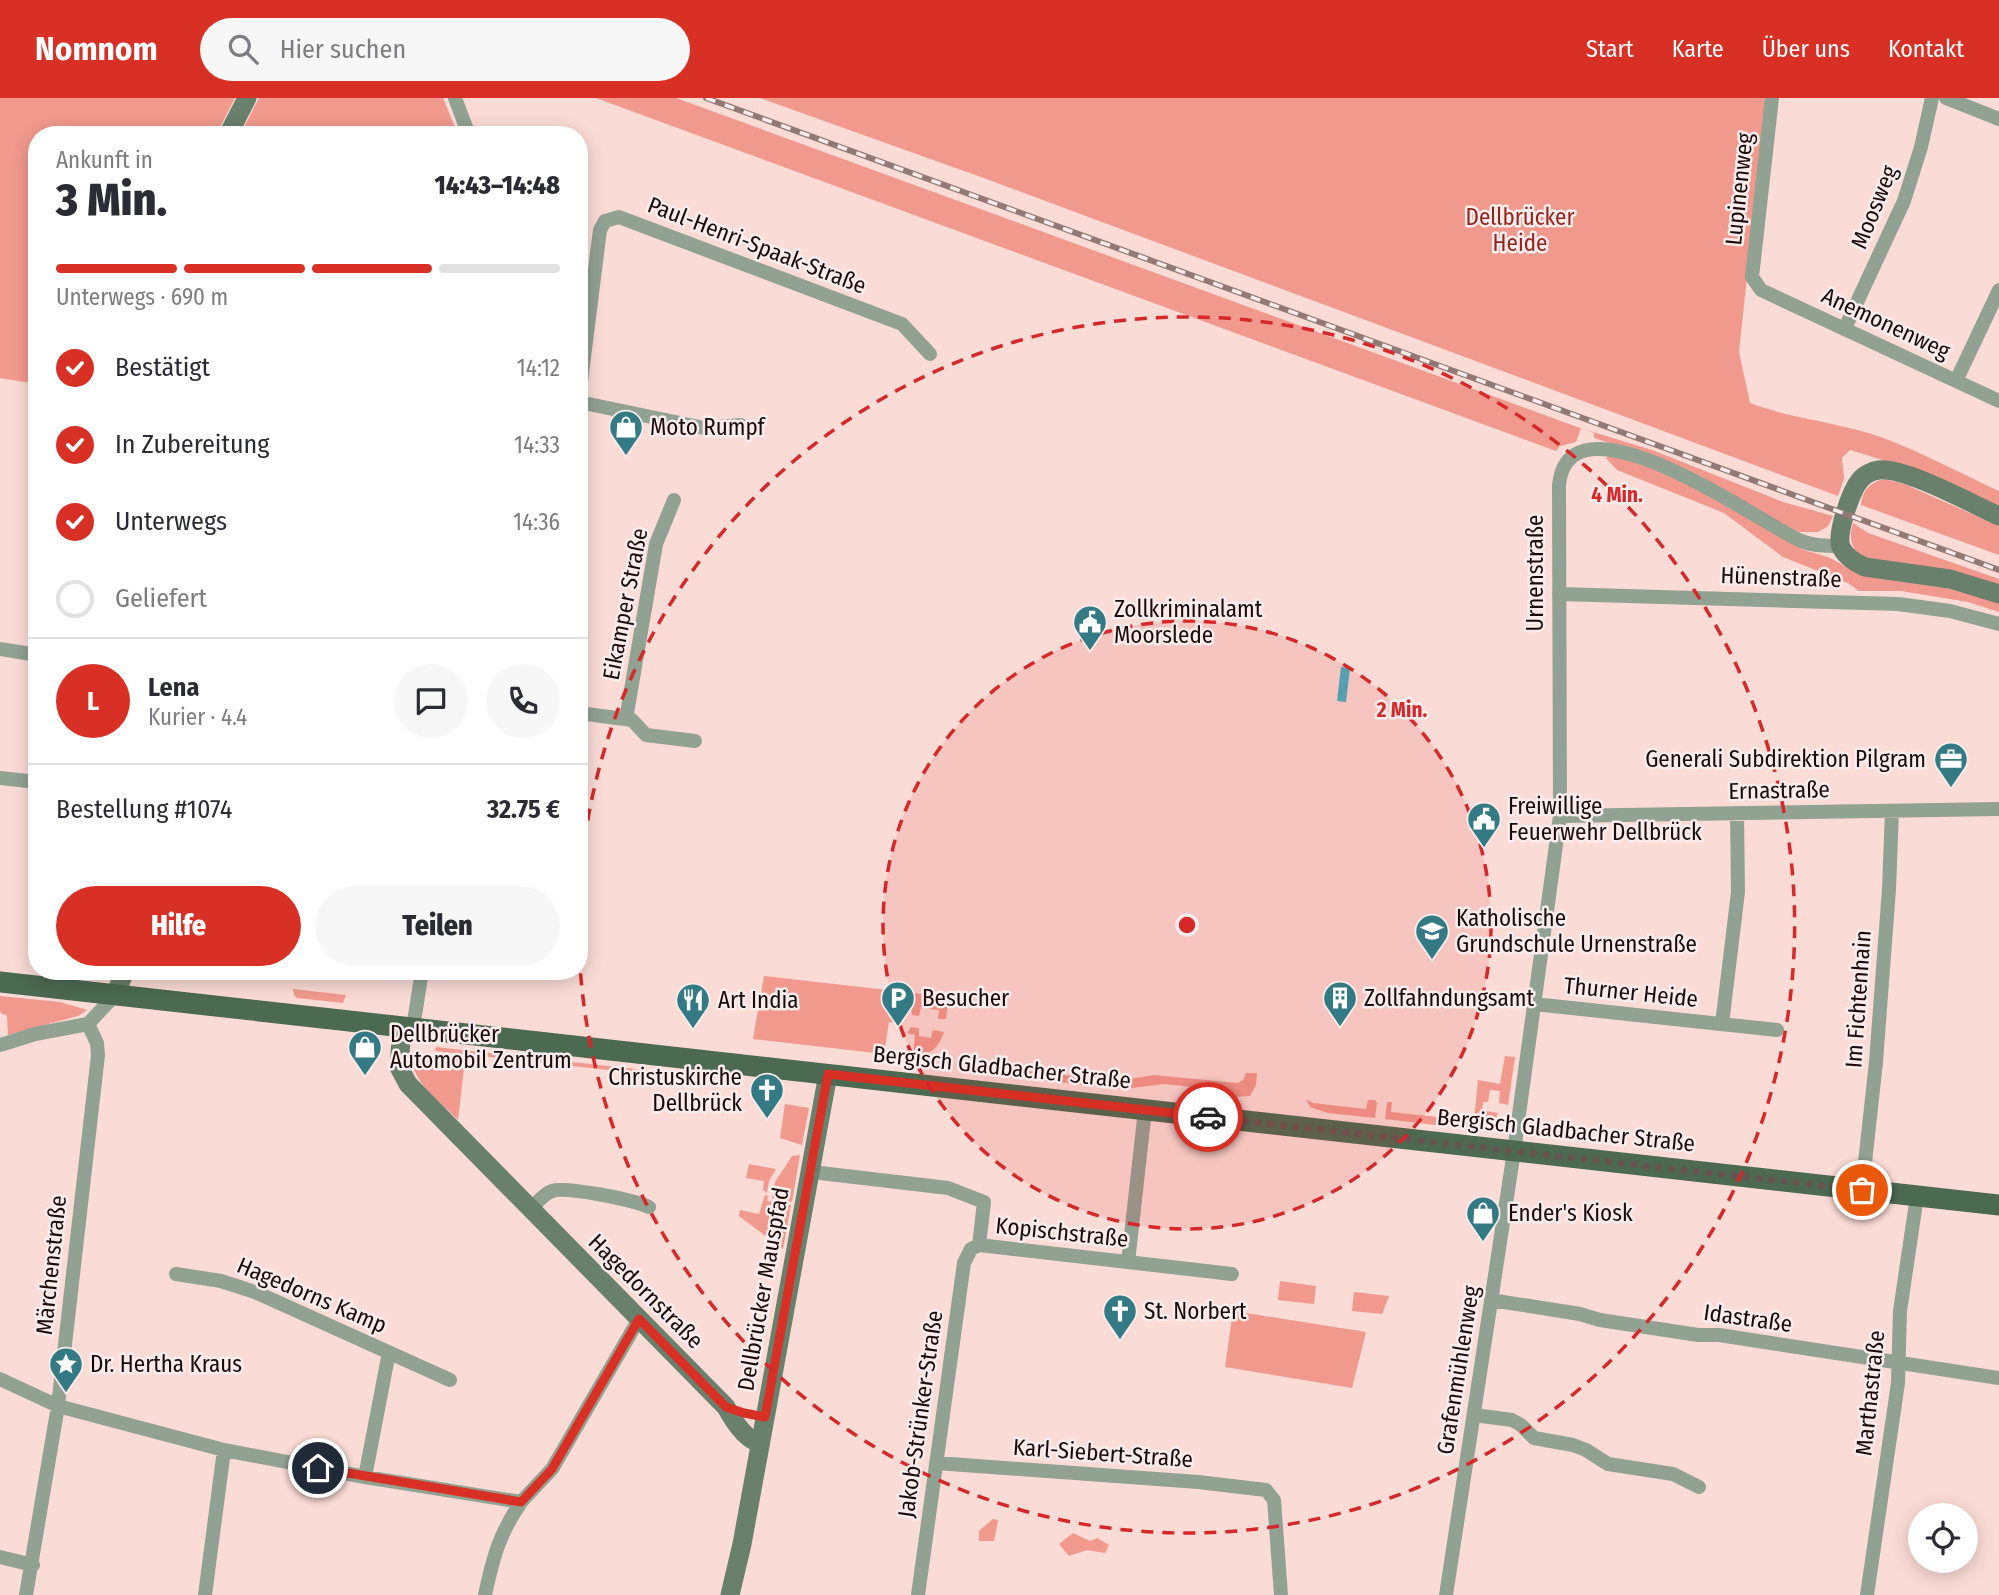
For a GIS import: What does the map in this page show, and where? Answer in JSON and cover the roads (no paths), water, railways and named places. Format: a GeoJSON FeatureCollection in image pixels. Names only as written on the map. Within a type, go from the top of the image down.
{"type":"FeatureCollection","features":[{"type":"Feature","properties":{"kind":"main road","name":"Bergisch Gladbacher Straße"},"geometry":{"type":"LineString","coordinates":[[0,982],[1999,1205]]}},
{"type":"Feature","properties":{"kind":"street"},"geometry":{"type":"LineString","coordinates":[[233,126],[247,98]]}},
{"type":"Feature","properties":{"kind":"street"},"geometry":{"type":"LineString","coordinates":[[455,98],[466,126]]}},
{"type":"Feature","properties":{"kind":"street","name":"Lupinenweg"},"geometry":{"type":"LineString","coordinates":[[1755,284],[1752,277],[1772,98]]}},
{"type":"Feature","properties":{"kind":"street","name":"Moosweg"},"geometry":{"type":"LineString","coordinates":[[1845,328],[1904,201],[1921,147],[1932,98]]}},
{"type":"Feature","properties":{"kind":"street"},"geometry":{"type":"LineString","coordinates":[[1946,98],[1999,119]]}},
{"type":"Feature","properties":{"kind":"street","name":"Paul-Henri-Spaak-Straße"},"geometry":{"type":"LineString","coordinates":[[588,327],[600,230],[605,221],[619,217],[902,324],[930,354]]}},
{"type":"Feature","properties":{"kind":"street","name":"Anemonenweg"},"geometry":{"type":"LineString","coordinates":[[1755,284],[1761,290],[1999,401]]}},
{"type":"Feature","properties":{"kind":"street"},"geometry":{"type":"LineString","coordinates":[[1956,381],[1999,290]]}},
{"type":"Feature","properties":{"kind":"street"},"geometry":{"type":"LineString","coordinates":[[588,401],[704,428],[741,425]]}},
{"type":"Feature","properties":{"kind":"street","name":"Urnenstraße"},"geometry":{"type":"LineString","coordinates":[[1514,1151],[1560,816],[1560,476],[1569,461],[1592,449],[1608,449],[1630,455],[1681,474],[1709,488],[1800,541],[1841,547],[1854,562],[1865,567],[1950,579],[1999,594]]}},
{"type":"Feature","properties":{"kind":"street"},"geometry":{"type":"LineString","coordinates":[[1841,547],[1843,519],[1855,487],[1865,476],[1876,470],[1889,470],[1909,476],[1999,516]]}},
{"type":"Feature","properties":{"kind":"street","name":"Eikamper Straße"},"geometry":{"type":"LineString","coordinates":[[626,719],[656,544],[674,500]]}},
{"type":"Feature","properties":{"kind":"street","name":"Hünenstraße"},"geometry":{"type":"LineString","coordinates":[[1559,594],[1898,604],[1950,611],[1999,624]]}},
{"type":"Feature","properties":{"kind":"street"},"geometry":{"type":"LineString","coordinates":[[0,649],[28,654]]}},
{"type":"Feature","properties":{"kind":"street"},"geometry":{"type":"LineString","coordinates":[[588,714],[632,720],[646,735],[695,741]]}},
{"type":"Feature","properties":{"kind":"street"},"geometry":{"type":"LineString","coordinates":[[0,778],[28,781]]}},
{"type":"Feature","properties":{"kind":"street","name":"Ernastraße"},"geometry":{"type":"LineString","coordinates":[[1560,816],[1999,809]]}},
{"type":"Feature","properties":{"kind":"street","name":"Im Fichtenhain"},"geometry":{"type":"LineString","coordinates":[[1862,1190],[1877,1048],[1892,811]]}},
{"type":"Feature","properties":{"kind":"street","name":"Thurner Heide"},"geometry":{"type":"LineString","coordinates":[[1723,1024],[1738,891],[1737,814]]}},
{"type":"Feature","properties":{"kind":"street"},"geometry":{"type":"LineString","coordinates":[[0,1045],[34,1034],[88,1024],[115,995],[121,980]]}},
{"type":"Feature","properties":{"kind":"street"},"geometry":{"type":"LineString","coordinates":[[408,1027],[420,980]]}},
{"type":"Feature","properties":{"kind":"street","name":"Thurner Heide"},"geometry":{"type":"LineString","coordinates":[[1534,1004],[1777,1030]]}},
{"type":"Feature","properties":{"kind":"street","name":"Märchenstraße"},"geometry":{"type":"LineString","coordinates":[[26,1595],[58,1406],[98,1055],[97,1043],[88,1024]]}},
{"type":"Feature","properties":{"kind":"street","name":"Hagedornstraße"},"geometry":{"type":"LineString","coordinates":[[408,1027],[398,1058],[402,1076],[726,1407],[753,1441],[761,1443]]}},
{"type":"Feature","properties":{"kind":"street","name":"Dellbrücker Mauspfad"},"geometry":{"type":"LineString","coordinates":[[734,1593],[828,1074]]}},
{"type":"Feature","properties":{"kind":"street"},"geometry":{"type":"LineString","coordinates":[[1128,1262],[1145,1110]]}},
{"type":"Feature","properties":{"kind":"street","name":"Grafenmühlenweg"},"geometry":{"type":"LineString","coordinates":[[1446,1595],[1514,1151]]}},
{"type":"Feature","properties":{"kind":"street","name":"Kopischstraße"},"geometry":{"type":"LineString","coordinates":[[812,1172],[957,1190],[984,1202],[979,1245],[1232,1274]]}},
{"type":"Feature","properties":{"kind":"street","name":"Hagedornstraße"},"geometry":{"type":"LineString","coordinates":[[531,1209],[545,1195],[555,1190],[618,1197],[649,1207]]}},
{"type":"Feature","properties":{"kind":"street","name":"Marthastraße"},"geometry":{"type":"LineString","coordinates":[[1867,1595],[1898,1383],[1900,1311],[1917,1196]]}},
{"type":"Feature","properties":{"kind":"street","name":"Jakob-Strünker-Straße"},"geometry":{"type":"LineString","coordinates":[[918,1595],[964,1263],[971,1249],[979,1245]]}},
{"type":"Feature","properties":{"kind":"street","name":"Hagedorns Kamp"},"geometry":{"type":"LineString","coordinates":[[176,1274],[221,1281],[255,1292],[450,1380]]}},
{"type":"Feature","properties":{"kind":"street","name":"Idastraße"},"geometry":{"type":"LineString","coordinates":[[1491,1300],[1613,1322],[1698,1335],[1718,1335],[1999,1378]]}},
{"type":"Feature","properties":{"kind":"street"},"geometry":{"type":"LineString","coordinates":[[485,1595],[493,1556],[504,1527],[521,1502],[552,1469],[639,1319]]}},
{"type":"Feature","properties":{"kind":"street","name":"Hagedorns Kamp"},"geometry":{"type":"LineString","coordinates":[[365,1477],[389,1352]]}},
{"type":"Feature","properties":{"kind":"street"},"geometry":{"type":"LineString","coordinates":[[0,1379],[58,1406],[224,1450],[365,1477],[521,1502]]}},
{"type":"Feature","properties":{"kind":"street"},"geometry":{"type":"LineString","coordinates":[[726,1407],[765,1417]]}},
{"type":"Feature","properties":{"kind":"street"},"geometry":{"type":"LineString","coordinates":[[1474,1415],[1512,1420],[1534,1438],[1586,1450],[1608,1464],[1673,1474],[1699,1487]]}},
{"type":"Feature","properties":{"kind":"street"},"geometry":{"type":"LineString","coordinates":[[205,1595],[224,1450]]}},
{"type":"Feature","properties":{"kind":"street","name":"Karl-Siebert-Straße"},"geometry":{"type":"LineString","coordinates":[[937,1463],[1198,1482],[1266,1490],[1274,1500],[1280,1595]]}},
{"type":"Feature","properties":{"kind":"street"},"geometry":{"type":"LineString","coordinates":[[0,1557],[33,1565]]}},
{"type":"Feature","properties":{"kind":"water"},"geometry":{"type":"Polygon","coordinates":[[[1341,667],[1350,668],[1346,702],[1337,701],[1341,667]]]}},
{"type":"Feature","properties":{"kind":"railway"},"geometry":{"type":"LineString","coordinates":[[706,98],[1999,570]]}},
{"type":"Feature","properties":{"kind":"place","name":"Moto Rumpf"},"geometry":{"type":"Point","coordinates":[626,457]}},
{"type":"Feature","properties":{"kind":"place","name":"Zollkriminalamt Moorslede"},"geometry":{"type":"Point","coordinates":[1090,652]}},
{"type":"Feature","properties":{"kind":"place","name":"Generali Subdirektion Pilgram"},"geometry":{"type":"Point","coordinates":[1951,789]}},
{"type":"Feature","properties":{"kind":"place","name":"Freiwillige Feuerwehr Dellbrück"},"geometry":{"type":"Point","coordinates":[1484,849]}},
{"type":"Feature","properties":{"kind":"place","name":"Katholische Grundschule Urnenstraße"},"geometry":{"type":"Point","coordinates":[1432,961]}},
{"type":"Feature","properties":{"kind":"place","name":"Besucher"},"geometry":{"type":"Point","coordinates":[898,1028]}},
{"type":"Feature","properties":{"kind":"place","name":"Zollfahndungsamt"},"geometry":{"type":"Point","coordinates":[1340,1028]}},
{"type":"Feature","properties":{"kind":"place","name":"Art India"},"geometry":{"type":"Point","coordinates":[693,1030]}},
{"type":"Feature","properties":{"kind":"place","name":"Dellbrücker Automobil Zentrum"},"geometry":{"type":"Point","coordinates":[365,1077]}},
{"type":"Feature","properties":{"kind":"place","name":"Christuskirche Dellbrück"},"geometry":{"type":"Point","coordinates":[767,1120]}},
{"type":"Feature","properties":{"kind":"place","name":"Ender's Kiosk"},"geometry":{"type":"Point","coordinates":[1483,1243]}},
{"type":"Feature","properties":{"kind":"place","name":"St. Norbert"},"geometry":{"type":"Point","coordinates":[1120,1341]}},
{"type":"Feature","properties":{"kind":"place","name":"Dr. Hertha Kraus"},"geometry":{"type":"Point","coordinates":[66,1394]}},
{"type":"Feature","properties":{"kind":"park label","name":"Dellbrücker Heide"},"geometry":{"type":"Point","coordinates":[1520,230]}}]}
